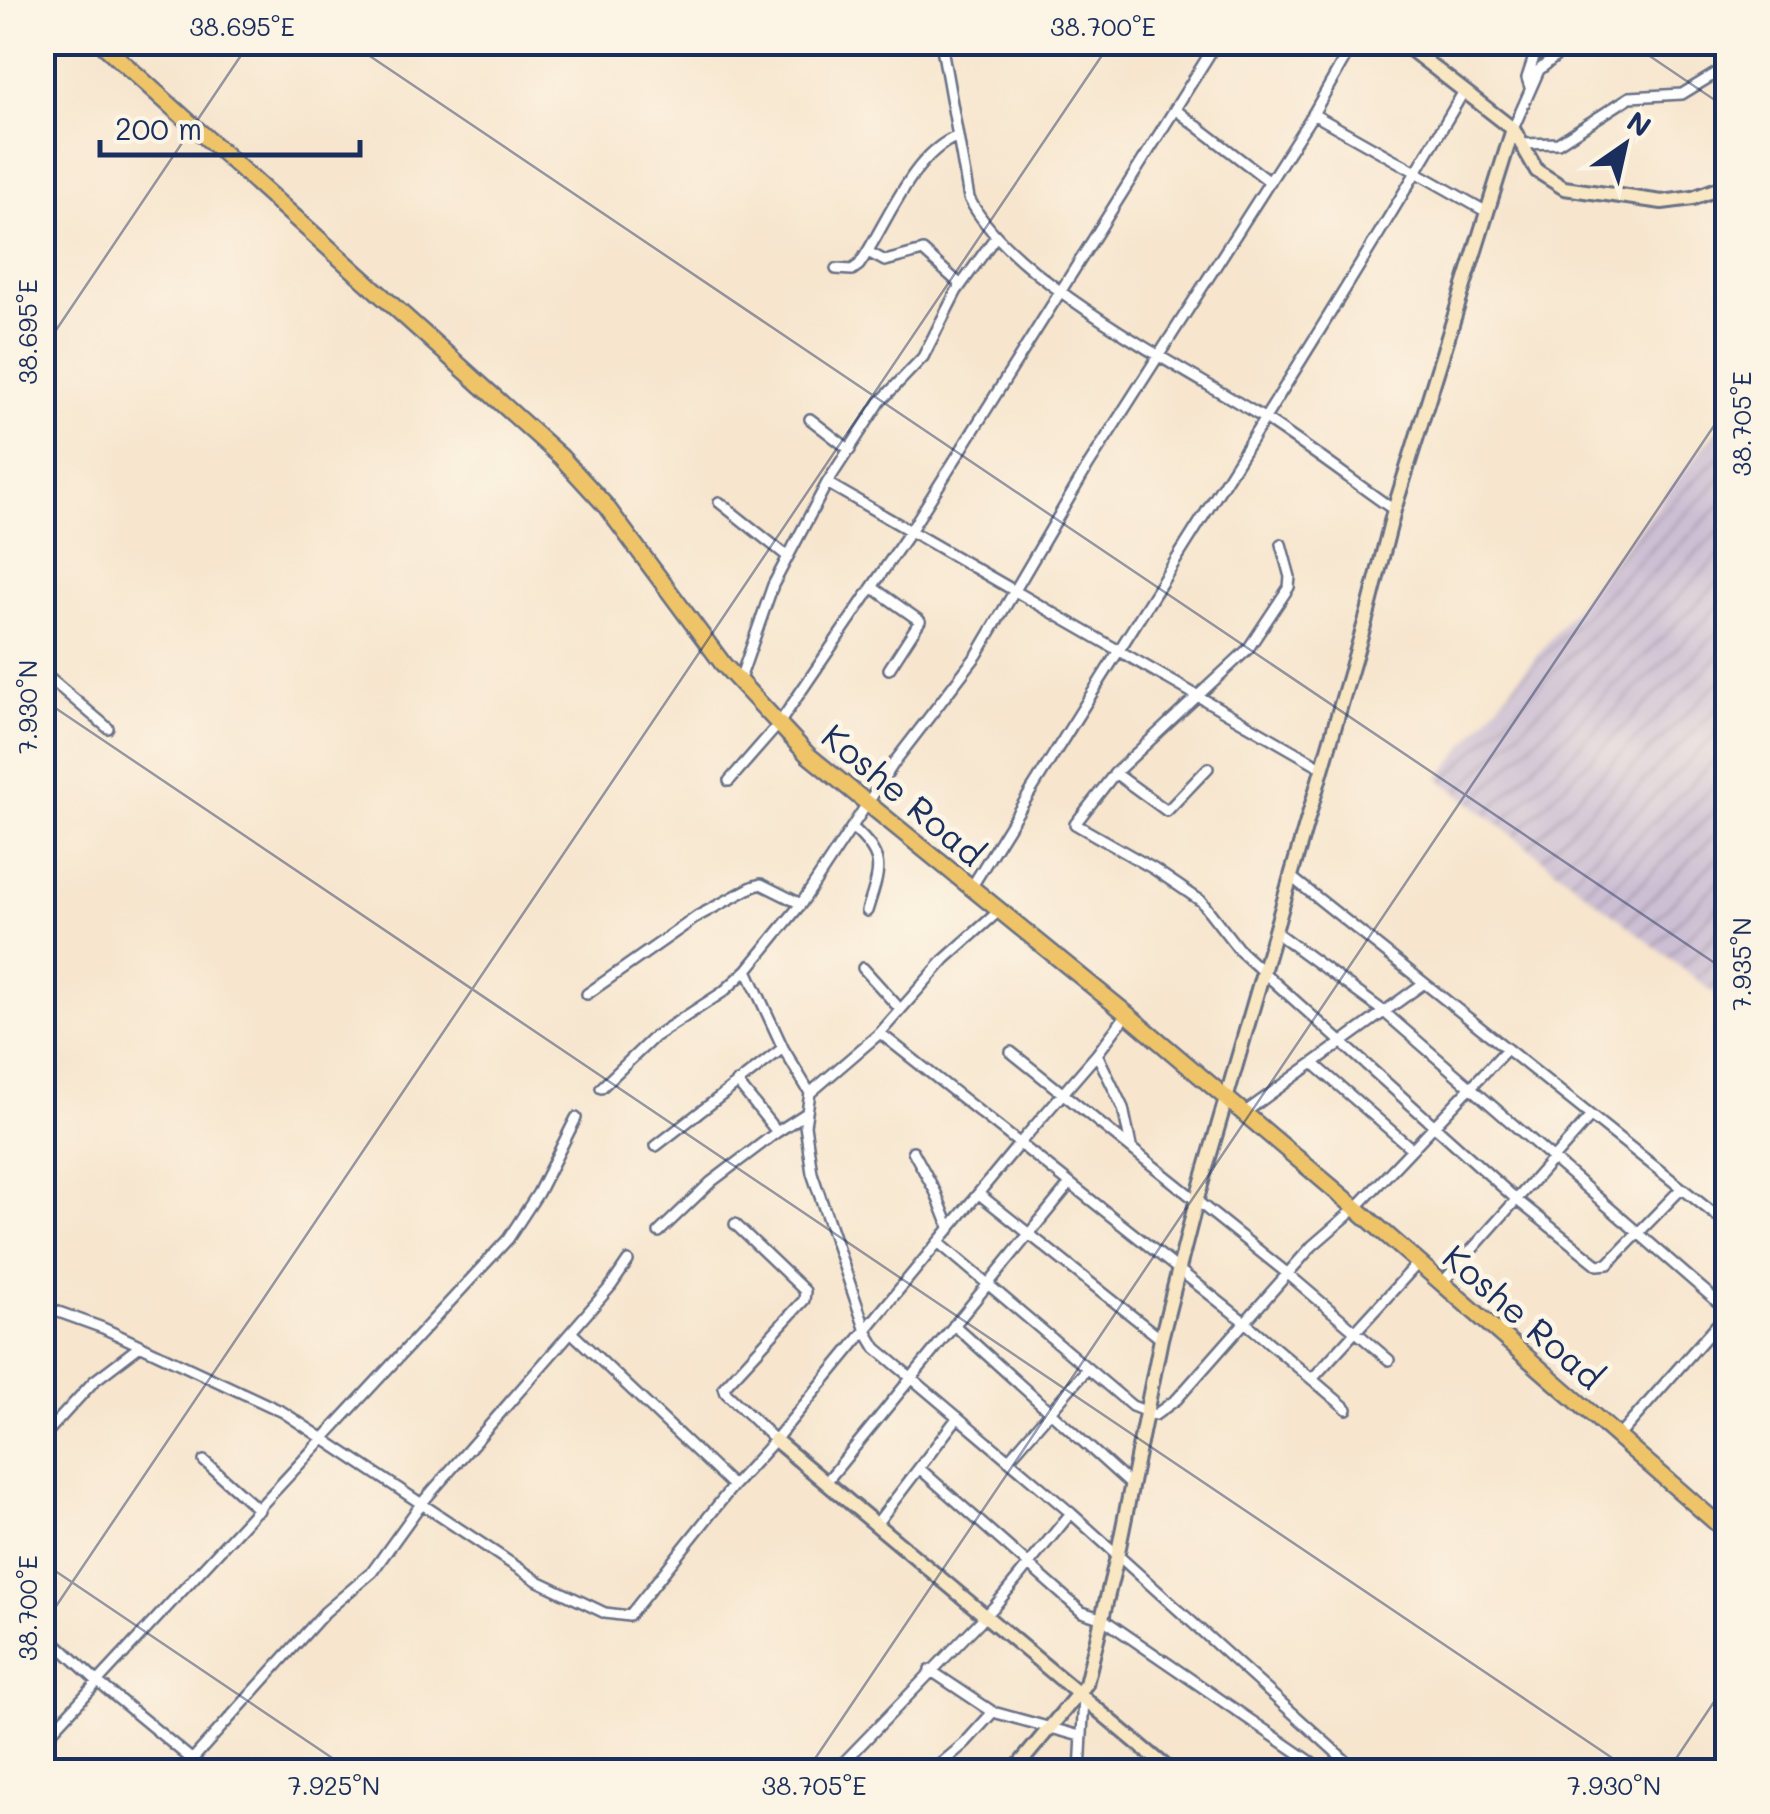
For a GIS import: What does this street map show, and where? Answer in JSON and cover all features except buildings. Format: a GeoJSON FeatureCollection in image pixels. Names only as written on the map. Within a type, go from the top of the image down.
{"type":"FeatureCollection","features":[{"type":"Feature","properties":{"kind":"main road","name":"Koshe Road"},"geometry":{"type":"LineString","coordinates":[[100,42],[551,447],[605,505],[739,682],[778,725],[868,805],[1127,1014],[1356,1208],[1728,1533]]}},
{"type":"Feature","properties":{"kind":"street"},"geometry":{"type":"LineString","coordinates":[[941,42],[969,198],[996,236],[1061,290],[1157,355],[1264,419],[1394,510]]}},
{"type":"Feature","properties":{"kind":"street"},"geometry":{"type":"LineString","coordinates":[[729,781],[778,725],[909,532],[1217,42]]}},
{"type":"Feature","properties":{"kind":"street"},"geometry":{"type":"LineString","coordinates":[[602,1088],[654,1036],[722,992],[747,970],[801,904],[896,760],[977,655],[1157,355],[1270,182],[1354,42]]}},
{"type":"Feature","properties":{"kind":"street"},"geometry":{"type":"LineString","coordinates":[[1401,42],[1512,130],[1536,170],[1554,184],[1662,202],[1693,198],[1728,186]]}},
{"type":"Feature","properties":{"kind":"street"},"geometry":{"type":"LineString","coordinates":[[1530,87],[1527,78],[1539,42]]}},
{"type":"Feature","properties":{"kind":"street"},"geometry":{"type":"LineString","coordinates":[[1080,1772],[1082,1694],[1103,1619],[1161,1339],[1196,1202],[1368,612],[1394,510],[1512,130],[1545,63],[1573,42]]}},
{"type":"Feature","properties":{"kind":"street"},"geometry":{"type":"LineString","coordinates":[[1522,144],[1558,143],[1630,97],[1682,94],[1728,66]]}},
{"type":"Feature","properties":{"kind":"street"},"geometry":{"type":"LineString","coordinates":[[970,888],[1464,91]]}},
{"type":"Feature","properties":{"kind":"street"},"geometry":{"type":"LineString","coordinates":[[1176,110],[1270,182]]}},
{"type":"Feature","properties":{"kind":"street"},"geometry":{"type":"LineString","coordinates":[[1312,114],[1487,212]]}},
{"type":"Feature","properties":{"kind":"street"},"geometry":{"type":"LineString","coordinates":[[836,268],[856,268],[905,187],[939,147],[956,137]]}},
{"type":"Feature","properties":{"kind":"street"},"geometry":{"type":"LineString","coordinates":[[739,682],[773,585],[827,483],[880,402],[923,357],[961,285],[996,236]]}},
{"type":"Feature","properties":{"kind":"street"},"geometry":{"type":"LineString","coordinates":[[868,252],[886,261],[923,251],[961,285]]}},
{"type":"Feature","properties":{"kind":"street"},"geometry":{"type":"LineString","coordinates":[[810,419],[850,450]]}},
{"type":"Feature","properties":{"kind":"street"},"geometry":{"type":"LineString","coordinates":[[827,483],[1322,768]]}},
{"type":"Feature","properties":{"kind":"street"},"geometry":{"type":"LineString","coordinates":[[719,502],[787,556]]}},
{"type":"Feature","properties":{"kind":"street"},"geometry":{"type":"LineString","coordinates":[[1281,544],[1289,587],[1258,637],[1116,772],[1074,824],[1201,901],[1240,951],[1262,972],[1516,1200],[1598,1265],[1608,1264],[1681,1188]]}},
{"type":"Feature","properties":{"kind":"street"},"geometry":{"type":"LineString","coordinates":[[872,587],[920,622],[889,670]]}},
{"type":"Feature","properties":{"kind":"street"},"geometry":{"type":"LineString","coordinates":[[42,672],[108,728]]}},
{"type":"Feature","properties":{"kind":"street"},"geometry":{"type":"LineString","coordinates":[[1116,772],[1167,811],[1208,768]]}},
{"type":"Feature","properties":{"kind":"street"},"geometry":{"type":"LineString","coordinates":[[853,828],[872,845],[876,855],[876,880],[867,910]]}},
{"type":"Feature","properties":{"kind":"street"},"geometry":{"type":"LineString","coordinates":[[1290,876],[1728,1225]]}},
{"type":"Feature","properties":{"kind":"street"},"geometry":{"type":"LineString","coordinates":[[587,994],[698,916],[752,887],[761,884],[801,904]]}},
{"type":"Feature","properties":{"kind":"street"},"geometry":{"type":"LineString","coordinates":[[999,911],[946,960],[880,1032],[810,1093],[805,1114],[812,1173],[866,1331],[876,1348],[1071,1513],[1358,1772]]}},
{"type":"Feature","properties":{"kind":"street"},"geometry":{"type":"LineString","coordinates":[[1274,930],[1383,1011],[1728,1311],[1617,1438]]}},
{"type":"Feature","properties":{"kind":"street"},"geometry":{"type":"LineString","coordinates":[[863,968],[900,1010]]}},
{"type":"Feature","properties":{"kind":"street"},"geometry":{"type":"LineString","coordinates":[[747,970],[783,1048],[810,1093]]}},
{"type":"Feature","properties":{"kind":"street"},"geometry":{"type":"LineString","coordinates":[[1244,1114],[1424,983]]}},
{"type":"Feature","properties":{"kind":"street"},"geometry":{"type":"LineString","coordinates":[[42,1306],[283,1412],[538,1581],[605,1614],[629,1616],[1127,1014]]}},
{"type":"Feature","properties":{"kind":"street"},"geometry":{"type":"LineString","coordinates":[[880,1032],[1347,1408]]}},
{"type":"Feature","properties":{"kind":"street"},"geometry":{"type":"LineString","coordinates":[[656,1146],[783,1048]]}},
{"type":"Feature","properties":{"kind":"street"},"geometry":{"type":"LineString","coordinates":[[938,1242],[1087,1369],[1145,1413],[1156,1415],[1176,1399],[1312,1246],[1356,1208],[1507,1050]]}},
{"type":"Feature","properties":{"kind":"street"},"geometry":{"type":"LineString","coordinates":[[1012,1052],[1389,1360]]}},
{"type":"Feature","properties":{"kind":"street"},"geometry":{"type":"LineString","coordinates":[[1097,1054],[1124,1108],[1131,1146]]}},
{"type":"Feature","properties":{"kind":"street"},"geometry":{"type":"LineString","coordinates":[[1313,1063],[1412,1148]]}},
{"type":"Feature","properties":{"kind":"street"},"geometry":{"type":"LineString","coordinates":[[737,1082],[777,1132]]}},
{"type":"Feature","properties":{"kind":"street"},"geometry":{"type":"LineString","coordinates":[[659,1232],[711,1182],[805,1114]]}},
{"type":"Feature","properties":{"kind":"street"},"geometry":{"type":"LineString","coordinates":[[1442,1283],[1591,1116]]}},
{"type":"Feature","properties":{"kind":"street"},"geometry":{"type":"LineString","coordinates":[[42,1742],[325,1440],[519,1224],[576,1118]]}},
{"type":"Feature","properties":{"kind":"street"},"geometry":{"type":"LineString","coordinates":[[913,1152],[936,1193],[950,1230]]}},
{"type":"Feature","properties":{"kind":"street"},"geometry":{"type":"LineString","coordinates":[[827,1480],[1069,1185]]}},
{"type":"Feature","properties":{"kind":"street"},"geometry":{"type":"LineString","coordinates":[[978,1194],[1161,1339]]}},
{"type":"Feature","properties":{"kind":"street"},"geometry":{"type":"LineString","coordinates":[[735,1224],[805,1291],[804,1300],[724,1386],[726,1394],[1172,1772]]}},
{"type":"Feature","properties":{"kind":"street"},"geometry":{"type":"LineString","coordinates":[[181,1772],[324,1612],[372,1572],[421,1504],[628,1262]]}},
{"type":"Feature","properties":{"kind":"street"},"geometry":{"type":"LineString","coordinates":[[1313,1378],[1418,1263]]}},
{"type":"Feature","properties":{"kind":"street"},"geometry":{"type":"LineString","coordinates":[[954,1325],[1130,1484]]}},
{"type":"Feature","properties":{"kind":"street"},"geometry":{"type":"LineString","coordinates":[[571,1332],[733,1486]]}},
{"type":"Feature","properties":{"kind":"street"},"geometry":{"type":"LineString","coordinates":[[42,1438],[94,1381],[140,1346]]}},
{"type":"Feature","properties":{"kind":"street"},"geometry":{"type":"LineString","coordinates":[[1008,1460],[1087,1369]]}},
{"type":"Feature","properties":{"kind":"street"},"geometry":{"type":"LineString","coordinates":[[877,1524],[958,1418]]}},
{"type":"Feature","properties":{"kind":"street"},"geometry":{"type":"LineString","coordinates":[[204,1462],[259,1510]]}},
{"type":"Feature","properties":{"kind":"street"},"geometry":{"type":"LineString","coordinates":[[920,1468],[1082,1612],[1103,1619],[1326,1772]]}},
{"type":"Feature","properties":{"kind":"street"},"geometry":{"type":"LineString","coordinates":[[843,1762],[984,1613],[994,1608],[1071,1513]]}},
{"type":"Feature","properties":{"kind":"street"},"geometry":{"type":"LineString","coordinates":[[42,1630],[207,1772]]}},
{"type":"Feature","properties":{"kind":"street"},"geometry":{"type":"LineString","coordinates":[[930,1670],[993,1712],[1080,1736]]}},
{"type":"Feature","properties":{"kind":"street"},"geometry":{"type":"LineString","coordinates":[[1013,1772],[1082,1694]]}},
{"type":"Feature","properties":{"kind":"street"},"geometry":{"type":"LineString","coordinates":[[932,1772],[993,1712]]}},
{"type":"Feature","properties":{"kind":"street"},"geometry":{"type":"LineString","coordinates":[[1718,1772],[1728,1761]]}},
{"type":"Feature","properties":{"kind":"shaded area"},"geometry":{"type":"Polygon","coordinates":[[[1727,418],[1727,1003],[1439,778],[1727,418]]]}}]}
